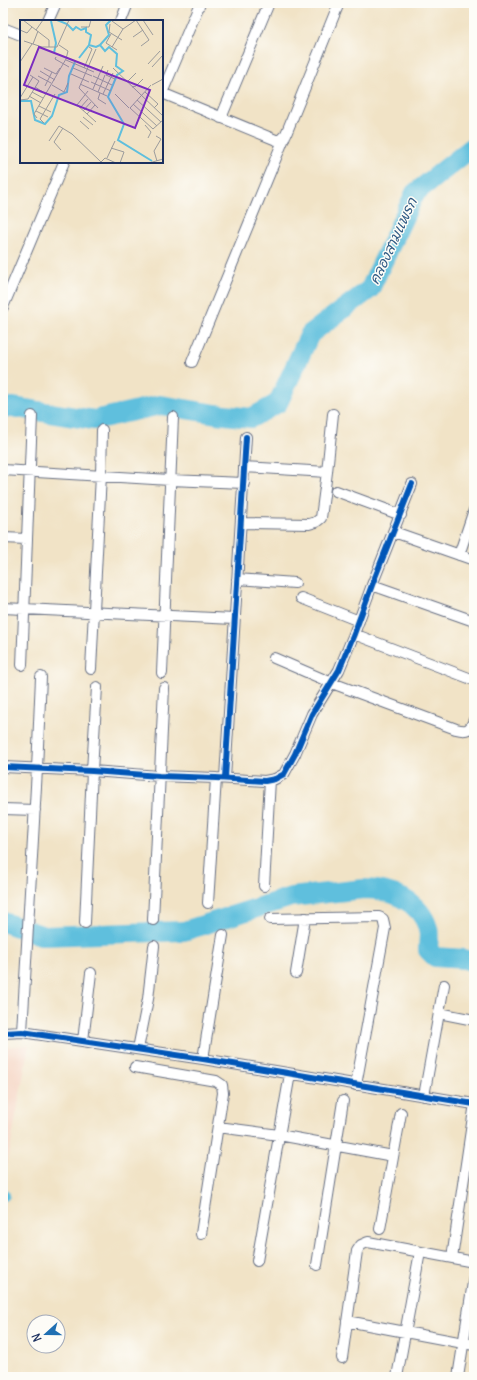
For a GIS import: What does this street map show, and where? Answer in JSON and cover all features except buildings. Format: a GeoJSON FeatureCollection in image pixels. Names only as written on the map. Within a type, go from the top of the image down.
{"type":"FeatureCollection","features":[{"type":"Feature","properties":{"kind":"street"},"geometry":{"type":"LineString","coordinates":[[48,20],[56,3]]}},
{"type":"Feature","properties":{"kind":"street"},"geometry":{"type":"LineString","coordinates":[[121,20],[128,3]]}},
{"type":"Feature","properties":{"kind":"street"},"geometry":{"type":"LineString","coordinates":[[163,91],[200,3]]}},
{"type":"Feature","properties":{"kind":"street"},"geometry":{"type":"LineString","coordinates":[[221,118],[268,3]]}},
{"type":"Feature","properties":{"kind":"street"},"geometry":{"type":"LineString","coordinates":[[192,362],[339,3]]}},
{"type":"Feature","properties":{"kind":"street"},"geometry":{"type":"LineString","coordinates":[[3,28],[20,35]]}},
{"type":"Feature","properties":{"kind":"street"},"geometry":{"type":"LineString","coordinates":[[163,93],[276,140],[280,140],[286,134]]}},
{"type":"Feature","properties":{"kind":"street"},"geometry":{"type":"LineString","coordinates":[[3,307],[64,163]]}},
{"type":"Feature","properties":{"kind":"street"},"geometry":{"type":"LineString","coordinates":[[241,523],[309,524],[316,522],[320,518],[327,472],[333,414]]}},
{"type":"Feature","properties":{"kind":"street"},"geometry":{"type":"LineString","coordinates":[[22,665],[32,416]]}},
{"type":"Feature","properties":{"kind":"street"},"geometry":{"type":"LineString","coordinates":[[162,673],[173,416]]}},
{"type":"Feature","properties":{"kind":"street"},"geometry":{"type":"LineString","coordinates":[[91,669],[102,430]]}},
{"type":"Feature","properties":{"kind":"street"},"geometry":{"type":"LineString","coordinates":[[208,903],[234,619],[246,436]]}},
{"type":"Feature","properties":{"kind":"street"},"geometry":{"type":"LineString","coordinates":[[244,467],[327,472]]}},
{"type":"Feature","properties":{"kind":"street"},"geometry":{"type":"LineString","coordinates":[[3,470],[244,483]]}},
{"type":"Feature","properties":{"kind":"street"},"geometry":{"type":"LineString","coordinates":[[3,767],[264,781],[276,779],[284,774],[312,714],[332,683],[354,634],[412,484]]}},
{"type":"Feature","properties":{"kind":"street"},"geometry":{"type":"LineString","coordinates":[[336,491],[401,515]]}},
{"type":"Feature","properties":{"kind":"street"},"geometry":{"type":"LineString","coordinates":[[459,555],[474,510]]}},
{"type":"Feature","properties":{"kind":"street"},"geometry":{"type":"LineString","coordinates":[[394,532],[474,560]]}},
{"type":"Feature","properties":{"kind":"street"},"geometry":{"type":"LineString","coordinates":[[3,538],[27,540]]}},
{"type":"Feature","properties":{"kind":"street"},"geometry":{"type":"LineString","coordinates":[[237,579],[295,583]]}},
{"type":"Feature","properties":{"kind":"street"},"geometry":{"type":"LineString","coordinates":[[372,585],[474,621]]}},
{"type":"Feature","properties":{"kind":"street"},"geometry":{"type":"LineString","coordinates":[[301,598],[359,621]]}},
{"type":"Feature","properties":{"kind":"street"},"geometry":{"type":"LineString","coordinates":[[3,608],[234,619]]}},
{"type":"Feature","properties":{"kind":"street"},"geometry":{"type":"LineString","coordinates":[[354,634],[474,680]]}},
{"type":"Feature","properties":{"kind":"street"},"geometry":{"type":"LineString","coordinates":[[274,658],[332,683],[465,732],[474,720]]}},
{"type":"Feature","properties":{"kind":"street"},"geometry":{"type":"LineString","coordinates":[[22,1032],[41,677]]}},
{"type":"Feature","properties":{"kind":"street"},"geometry":{"type":"LineString","coordinates":[[85,923],[97,686]]}},
{"type":"Feature","properties":{"kind":"street"},"geometry":{"type":"LineString","coordinates":[[153,920],[164,688]]}},
{"type":"Feature","properties":{"kind":"street"},"geometry":{"type":"LineString","coordinates":[[264,886],[270,780]]}},
{"type":"Feature","properties":{"kind":"street"},"geometry":{"type":"LineString","coordinates":[[3,809],[35,810]]}},
{"type":"Feature","properties":{"kind":"street"},"geometry":{"type":"LineString","coordinates":[[270,919],[379,917],[383,920],[386,928],[356,1085]]}},
{"type":"Feature","properties":{"kind":"street"},"geometry":{"type":"LineString","coordinates":[[296,973],[305,918]]}},
{"type":"Feature","properties":{"kind":"street"},"geometry":{"type":"LineString","coordinates":[[203,1059],[223,935]]}},
{"type":"Feature","properties":{"kind":"street"},"geometry":{"type":"LineString","coordinates":[[138,1049],[148,999],[154,946]]}},
{"type":"Feature","properties":{"kind":"street"},"geometry":{"type":"LineString","coordinates":[[82,1041],[91,973]]}},
{"type":"Feature","properties":{"kind":"street"},"geometry":{"type":"LineString","coordinates":[[424,1096],[444,985]]}},
{"type":"Feature","properties":{"kind":"street"},"geometry":{"type":"LineString","coordinates":[[439,1013],[474,1020]]}},
{"type":"Feature","properties":{"kind":"street"},"geometry":{"type":"LineString","coordinates":[[3,1033],[22,1032],[138,1049],[474,1104]]}},
{"type":"Feature","properties":{"kind":"street"},"geometry":{"type":"LineString","coordinates":[[135,1067],[216,1081],[222,1085],[224,1093],[201,1234]]}},
{"type":"Feature","properties":{"kind":"street"},"geometry":{"type":"LineString","coordinates":[[257,1261],[290,1074]]}},
{"type":"Feature","properties":{"kind":"street"},"geometry":{"type":"LineString","coordinates":[[317,1265],[343,1101]]}},
{"type":"Feature","properties":{"kind":"street"},"geometry":{"type":"LineString","coordinates":[[452,1258],[474,1110]]}},
{"type":"Feature","properties":{"kind":"street"},"geometry":{"type":"LineString","coordinates":[[380,1230],[401,1114]]}},
{"type":"Feature","properties":{"kind":"street"},"geometry":{"type":"LineString","coordinates":[[218,1127],[279,1135],[393,1156]]}},
{"type":"Feature","properties":{"kind":"street"},"geometry":{"type":"LineString","coordinates":[[342,1358],[357,1251],[361,1245],[368,1242],[474,1262]]}},
{"type":"Feature","properties":{"kind":"street"},"geometry":{"type":"LineString","coordinates":[[397,1377],[420,1252]]}},
{"type":"Feature","properties":{"kind":"street"},"geometry":{"type":"LineString","coordinates":[[458,1377],[469,1344],[474,1276]]}},
{"type":"Feature","properties":{"kind":"street"},"geometry":{"type":"LineString","coordinates":[[347,1321],[469,1344]]}},
{"type":"Feature","properties":{"kind":"shaded area"},"geometry":{"type":"Polygon","coordinates":[[[29,1045],[3,1187],[3,1047],[29,1045]]]}},
{"type":"Feature","properties":{"kind":"waterway","name":"คลองสามแพรก"},"geometry":{"type":"LineString","coordinates":[[3,408],[12,407],[94,420],[160,405],[251,418],[278,403],[310,334],[370,289],[415,193],[474,146]]}},
{"type":"Feature","properties":{"kind":"waterway"},"geometry":{"type":"LineString","coordinates":[[3,922],[44,936],[184,931],[291,897],[364,889],[384,891],[394,894],[411,904],[424,919],[428,928],[428,950],[435,957],[464,959],[474,962]]}},
{"type":"Feature","properties":{"kind":"cycle path"},"geometry":{"type":"LineString","coordinates":[[225,778],[246,437]]}},
{"type":"Feature","properties":{"kind":"cycle path"},"geometry":{"type":"LineString","coordinates":[[3,767],[265,781],[275,779],[284,774],[295,754],[312,714],[339,670],[412,484]]}},
{"type":"Feature","properties":{"kind":"cycle path"},"geometry":{"type":"LineString","coordinates":[[3,1033],[22,1032],[203,1059],[474,1104]]}}]}
